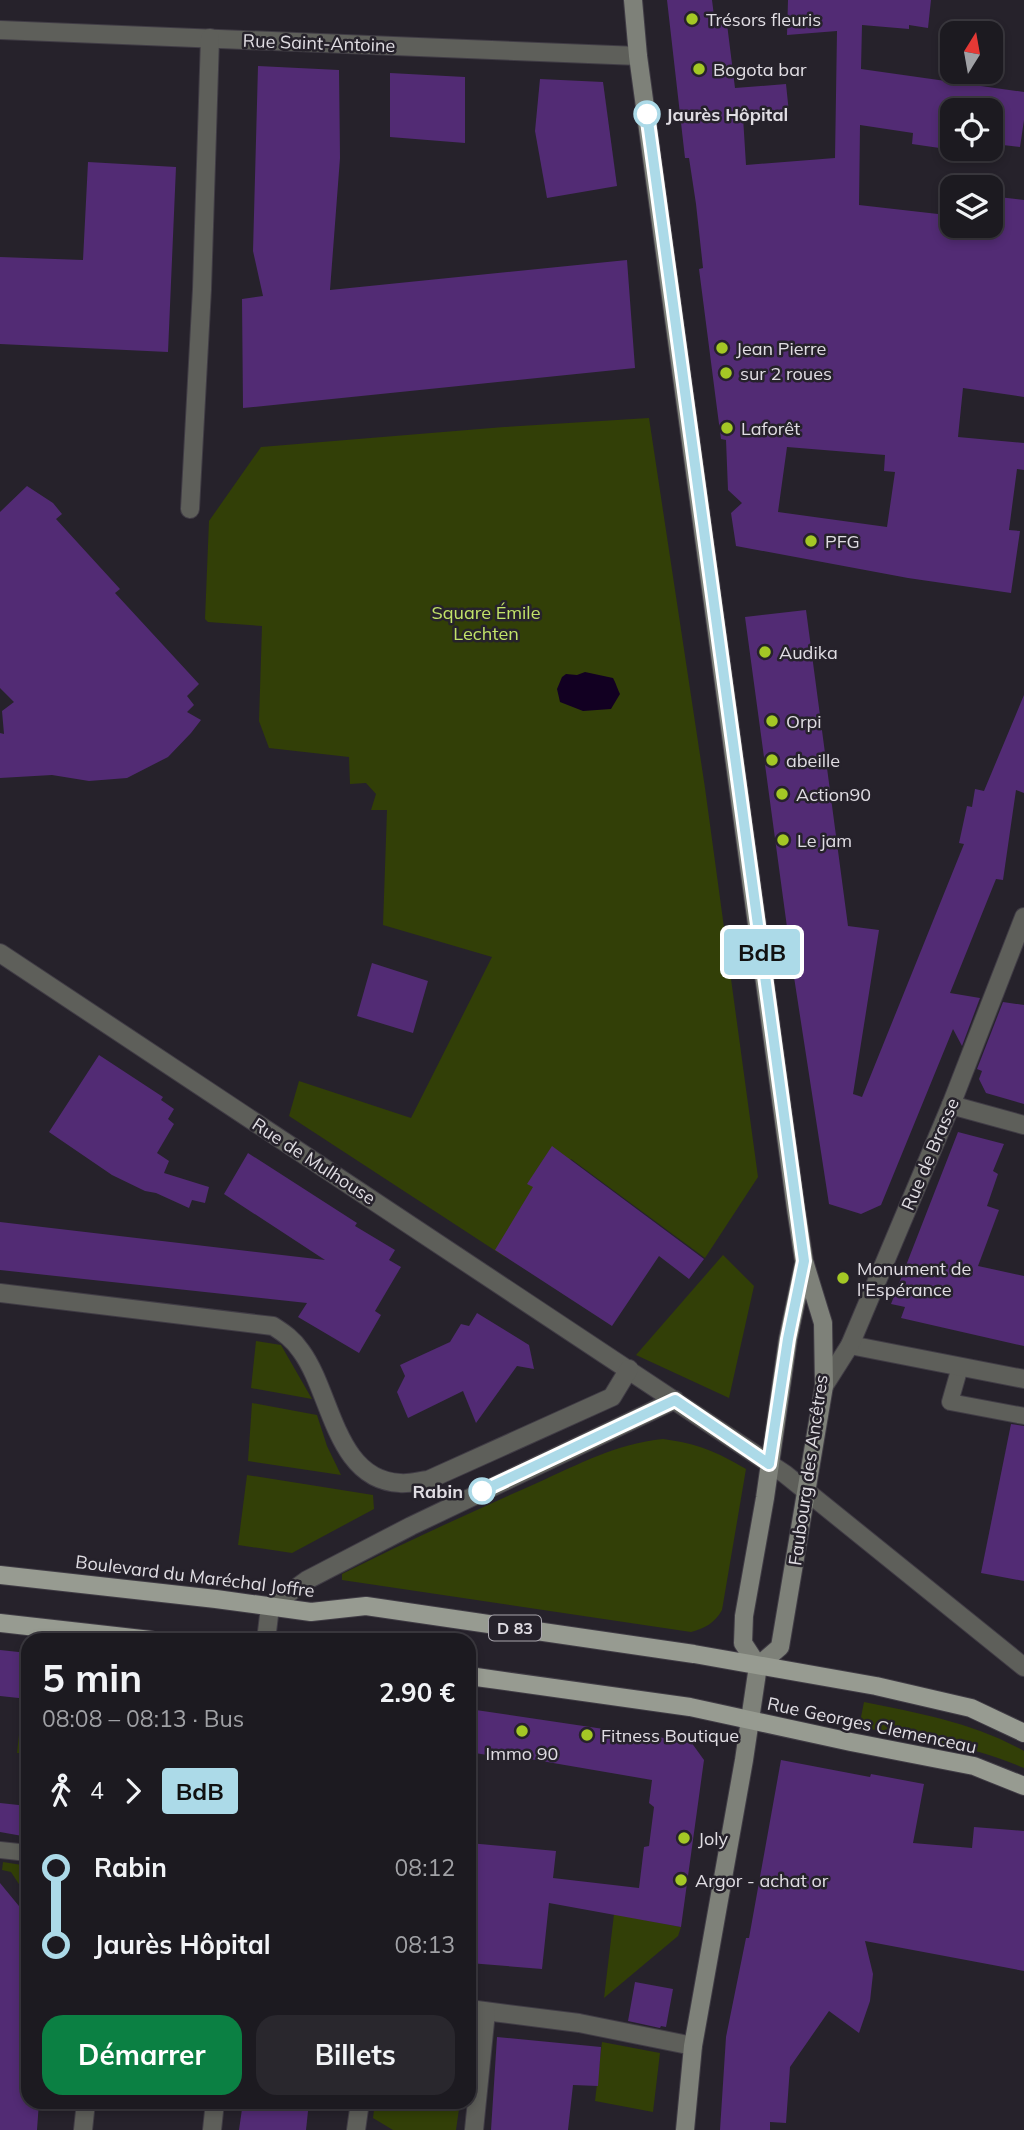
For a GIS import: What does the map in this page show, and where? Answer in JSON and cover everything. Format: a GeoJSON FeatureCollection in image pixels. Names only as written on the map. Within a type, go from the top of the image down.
{"type":"FeatureCollection","features":[{"type":"Feature","properties":{"kind":"main road"},"geometry":{"type":"LineString","coordinates":[[634,0],[638,56],[804,1261],[788,1339],[744,1616],[743,1643],[758,1666],[751,1721],[693,2046],[685,2130]]}},
{"type":"Feature","properties":{"kind":"main road","name":"Faubourg des Ancêtres"},"geometry":{"type":"LineString","coordinates":[[758,1666],[780,1647],[824,1386],[823,1323],[804,1261]]}},
{"type":"Feature","properties":{"kind":"main road","name":"Boulevard du Maréchal Joffre"},"geometry":{"type":"LineString","coordinates":[[0,1575],[311,1612],[374,1607],[758,1666]]}},
{"type":"Feature","properties":{"kind":"main road"},"geometry":{"type":"LineString","coordinates":[[0,1623],[89,1633]]}},
{"type":"Feature","properties":{"kind":"main road","name":"Rue Georges Clemenceau"},"geometry":{"type":"LineString","coordinates":[[758,1666],[876,1686],[971,1708],[1024,1733]]}},
{"type":"Feature","properties":{"kind":"main road"},"geometry":{"type":"LineString","coordinates":[[476,1677],[654,1701],[751,1721]]}},
{"type":"Feature","properties":{"kind":"main road","name":"Rue Georges Clemenceau"},"geometry":{"type":"LineString","coordinates":[[751,1721],[974,1766],[1024,1786]]}},
{"type":"Feature","properties":{"kind":"street","name":"Rue Saint-Antoine"},"geometry":{"type":"LineString","coordinates":[[0,30],[638,56]]}},
{"type":"Feature","properties":{"kind":"street"},"geometry":{"type":"LineString","coordinates":[[190,509],[202,289],[211,38]]}},
{"type":"Feature","properties":{"kind":"street","name":"Rue de Brasse"},"geometry":{"type":"LineString","coordinates":[[824,1386],[850,1345],[951,1105],[1024,917]]}},
{"type":"Feature","properties":{"kind":"street","name":"Rue de Mulhouse"},"geometry":{"type":"LineString","coordinates":[[0,953],[808,1490],[1024,1667]]}},
{"type":"Feature","properties":{"kind":"street"},"geometry":{"type":"LineString","coordinates":[[951,1105],[1024,1125]]}},
{"type":"Feature","properties":{"kind":"street"},"geometry":{"type":"LineString","coordinates":[[0,1293],[273,1326],[290,1336],[303,1353],[349,1455],[370,1475],[400,1483],[428,1480],[612,1397],[629,1370]]}},
{"type":"Feature","properties":{"kind":"street"},"geometry":{"type":"LineString","coordinates":[[850,1345],[1024,1379]]}},
{"type":"Feature","properties":{"kind":"street"},"geometry":{"type":"LineString","coordinates":[[267,1633],[270,1607],[307,1580],[460,1501],[675,1400]]}},
{"type":"Feature","properties":{"kind":"street"},"geometry":{"type":"LineString","coordinates":[[476,2070],[478,2010],[579,2023],[693,2046]]}},
{"type":"Feature","properties":{"kind":"street"},"geometry":{"type":"LineString","coordinates":[[83,2130],[85,2109]]}},
{"type":"Feature","properties":{"kind":"street"},"geometry":{"type":"LineString","coordinates":[[212,2130],[214,2109]]}},
{"type":"Feature","properties":{"kind":"street"},"geometry":{"type":"LineString","coordinates":[[356,2130],[359,2109]]}},
{"type":"Feature","properties":{"kind":"street"},"geometry":{"type":"LineString","coordinates":[[474,2130],[475,2109]]}},
{"type":"Feature","properties":{"kind":"lane"},"geometry":{"type":"LineString","coordinates":[[960,1367],[950,1402],[1024,1416]]}},
{"type":"Feature","properties":{"kind":"lane"},"geometry":{"type":"LineString","coordinates":[[0,1850],[21,1852]]}},
{"type":"Feature","properties":{"kind":"green space","name":"Square Émile Lechten"},"geometry":{"type":"Polygon","coordinates":[[[649,418],[705,788],[758,1177],[705,1258],[571,1159],[505,1257],[289,1116],[299,1081],[411,1118],[492,957],[383,925],[387,810],[371,810],[376,794],[366,783],[350,784],[349,757],[269,748],[259,721],[262,626],[208,622],[205,619],[209,521],[261,447],[649,418]]]}},
{"type":"Feature","properties":{"kind":"green space"},"geometry":{"type":"Polygon","coordinates":[[[723,1255],[754,1286],[729,1398],[636,1355],[723,1255]]]}},
{"type":"Feature","properties":{"kind":"green space"},"geometry":{"type":"Polygon","coordinates":[[[256,1341],[281,1345],[312,1399],[251,1388],[256,1341]]]}},
{"type":"Feature","properties":{"kind":"green space"},"geometry":{"type":"Polygon","coordinates":[[[252,1403],[317,1415],[327,1446],[341,1475],[248,1461],[252,1403]]]}},
{"type":"Feature","properties":{"kind":"green space"},"geometry":{"type":"Polygon","coordinates":[[[663,1439],[706,1449],[746,1469],[722,1610],[713,1622],[701,1629],[691,1632],[342,1580],[342,1574],[366,1562],[583,1462],[629,1445],[663,1439]]]}},
{"type":"Feature","properties":{"kind":"green space"},"geometry":{"type":"Polygon","coordinates":[[[247,1475],[373,1495],[374,1509],[292,1553],[238,1545],[247,1475]]]}},
{"type":"Feature","properties":{"kind":"green space"},"geometry":{"type":"Polygon","coordinates":[[[864,1702],[946,1720],[986,1733],[1024,1751],[1024,1768],[964,1748],[859,1727],[864,1702]]]}},
{"type":"Feature","properties":{"kind":"green space"},"geometry":{"type":"Polygon","coordinates":[[[21,1716],[21,1753],[17,1753],[21,1716]]]}},
{"type":"Feature","properties":{"kind":"green space"},"geometry":{"type":"Polygon","coordinates":[[[3,1862],[21,1865],[21,1887],[11,1872],[2,1870],[3,1862]]]}},
{"type":"Feature","properties":{"kind":"green space"},"geometry":{"type":"Polygon","coordinates":[[[614,1914],[681,1927],[678,1936],[604,1998],[614,1914]]]}},
{"type":"Feature","properties":{"kind":"green space"},"geometry":{"type":"Polygon","coordinates":[[[602,2042],[660,2053],[653,2112],[595,2101],[602,2042]]]}},
{"type":"Feature","properties":{"kind":"green space"},"geometry":{"type":"Polygon","coordinates":[[[374,2109],[459,2109],[456,2130],[393,2130],[373,2118],[374,2109]]]}},
{"type":"Feature","properties":{"kind":"shaded area"},"geometry":{"type":"Polygon","coordinates":[[[585,672],[613,678],[620,694],[611,709],[583,711],[560,702],[557,689],[562,677],[585,672]]]}},
{"type":"Feature","properties":{"kind":"building"},"geometry":{"type":"Polygon","coordinates":[[[667,0],[712,0],[715,24],[727,24],[735,88],[786,84],[789,113],[743,117],[746,165],[835,158],[837,31],[787,35],[788,0],[931,0],[928,28],[909,25],[909,29],[862,25],[861,69],[940,80],[940,84],[967,84],[1024,92],[1020,147],[1003,145],[1003,98],[940,98],[940,148],[912,144],[913,133],[860,125],[859,205],[938,214],[940,198],[940,238],[1003,238],[1003,198],[1024,200],[1024,397],[963,388],[958,437],[1024,443],[1024,470],[1017,469],[1009,530],[1020,531],[1011,593],[908,578],[736,546],[731,513],[742,503],[728,490],[726,440],[721,439],[699,269],[703,268],[689,158],[685,158],[667,0]],[[787,447],[778,512],[887,527],[895,472],[884,471],[885,455],[787,447]]]}},
{"type":"Feature","properties":{"kind":"building"},"geometry":{"type":"Polygon","coordinates":[[[258,66],[339,70],[340,158],[330,290],[627,260],[635,368],[243,408],[242,299],[263,296],[253,251],[258,66]]]}},
{"type":"Feature","properties":{"kind":"building"},"geometry":{"type":"Polygon","coordinates":[[[390,73],[465,77],[465,143],[390,137],[390,73]]]}},
{"type":"Feature","properties":{"kind":"building"},"geometry":{"type":"Polygon","coordinates":[[[540,79],[603,82],[617,186],[547,198],[535,131],[540,79]]]}},
{"type":"Feature","properties":{"kind":"building"},"geometry":{"type":"Polygon","coordinates":[[[88,162],[176,167],[168,352],[0,344],[0,257],[83,260],[88,162]]]}},
{"type":"Feature","properties":{"kind":"building"},"geometry":{"type":"Polygon","coordinates":[[[27,486],[53,503],[62,514],[56,519],[120,589],[115,593],[199,684],[187,696],[194,705],[187,712],[201,720],[168,757],[127,778],[89,781],[52,775],[0,778],[0,733],[4,734],[2,711],[14,702],[0,688],[0,512],[27,486]]]}},
{"type":"Feature","properties":{"kind":"building"},"geometry":{"type":"Polygon","coordinates":[[[806,610],[848,926],[879,930],[853,1094],[862,1097],[964,844],[959,843],[967,806],[972,807],[975,789],[984,791],[1024,695],[1024,793],[1016,790],[1003,880],[996,879],[950,993],[980,998],[962,1046],[953,1029],[881,1205],[861,1214],[829,1204],[792,964],[745,617],[806,610]]]}},
{"type":"Feature","properties":{"kind":"building"},"geometry":{"type":"Polygon","coordinates":[[[372,963],[428,981],[413,1033],[357,1016],[372,963]]]}},
{"type":"Feature","properties":{"kind":"building"},"geometry":{"type":"Polygon","coordinates":[[[1003,1002],[1024,1005],[1024,1104],[986,1093],[979,1079],[982,1071],[977,1069],[1003,1002]]]}},
{"type":"Feature","properties":{"kind":"building"},"geometry":{"type":"Polygon","coordinates":[[[99,1055],[163,1097],[161,1100],[174,1109],[168,1119],[174,1124],[157,1153],[169,1161],[164,1173],[209,1187],[205,1203],[192,1200],[189,1208],[145,1191],[112,1175],[49,1132],[99,1055]]]}},
{"type":"Feature","properties":{"kind":"building"},"geometry":{"type":"Polygon","coordinates":[[[958,1132],[1004,1144],[993,1171],[998,1174],[987,1206],[999,1210],[978,1266],[1024,1276],[1024,1346],[901,1318],[905,1307],[891,1304],[958,1132]]]}},
{"type":"Feature","properties":{"kind":"building"},"geometry":{"type":"Polygon","coordinates":[[[552,1146],[704,1259],[689,1279],[659,1256],[612,1326],[495,1250],[533,1187],[527,1184],[552,1146]]]}},
{"type":"Feature","properties":{"kind":"building"},"geometry":{"type":"Polygon","coordinates":[[[248,1153],[395,1250],[389,1260],[401,1267],[375,1311],[381,1315],[359,1353],[298,1317],[307,1303],[0,1270],[0,1222],[325,1260],[224,1194],[248,1153]]]}},
{"type":"Feature","properties":{"kind":"building"},"geometry":{"type":"Polygon","coordinates":[[[477,1313],[529,1345],[534,1369],[517,1366],[476,1423],[463,1391],[408,1418],[397,1392],[405,1376],[400,1365],[450,1342],[461,1324],[469,1326],[477,1313]]]}},
{"type":"Feature","properties":{"kind":"building"},"geometry":{"type":"Polygon","coordinates":[[[1011,1424],[1024,1426],[1024,1581],[981,1573],[1011,1424]]]}},
{"type":"Feature","properties":{"kind":"building"},"geometry":{"type":"Polygon","coordinates":[[[0,1650],[21,1652],[21,1698],[0,1696],[0,1650]]]}},
{"type":"Feature","properties":{"kind":"building"},"geometry":{"type":"Polygon","coordinates":[[[476,1710],[691,1742],[704,1760],[681,1927],[549,1903],[542,1969],[476,1964],[476,1844],[556,1851],[553,1878],[639,1888],[644,1847],[649,1846],[654,1807],[649,1803],[652,1780],[500,1754],[499,1757],[476,1753],[476,1710]]]}},
{"type":"Feature","properties":{"kind":"building"},"geometry":{"type":"Polygon","coordinates":[[[781,1760],[924,1784],[913,1843],[972,1848],[974,1827],[1024,1831],[1024,1971],[865,1941],[873,1974],[870,2001],[859,2033],[829,2011],[790,2067],[786,2123],[770,2122],[770,2130],[720,2130],[726,2037],[746,1938],[749,1938],[781,1760]]]}},
{"type":"Feature","properties":{"kind":"building"},"geometry":{"type":"Polygon","coordinates":[[[0,1803],[21,1805],[21,1836],[0,1832],[0,1803]]]}},
{"type":"Feature","properties":{"kind":"building"},"geometry":{"type":"Polygon","coordinates":[[[0,1883],[21,1908],[21,2109],[38,2109],[37,2130],[0,2130],[0,1883]]]}},
{"type":"Feature","properties":{"kind":"building"},"geometry":{"type":"Polygon","coordinates":[[[635,1982],[673,1989],[666,2027],[628,2021],[635,1982]]]}},
{"type":"Feature","properties":{"kind":"building"},"geometry":{"type":"Polygon","coordinates":[[[497,2037],[601,2047],[598,2086],[573,2085],[568,2130],[491,2130],[497,2037]]]}},
{"type":"Feature","properties":{"kind":"building"},"geometry":{"type":"Polygon","coordinates":[[[242,2109],[308,2109],[306,2130],[239,2130],[242,2109]]]}},
{"type":"Feature","properties":{"kind":"bus line","name":"BdB"},"geometry":{"type":"LineString","coordinates":[[482,1491],[675,1400],[769,1464],[788,1339],[804,1261],[647,114]]}},
{"type":"Feature","properties":{"kind":"place","name":"Trésors fleuris"},"geometry":{"type":"Point","coordinates":[692,19]}},
{"type":"Feature","properties":{"kind":"place","name":"Bogota bar"},"geometry":{"type":"Point","coordinates":[699,69]}},
{"type":"Feature","properties":{"kind":"place","name":"Jaurès Hôpital"},"geometry":{"type":"Point","coordinates":[647,114]}},
{"type":"Feature","properties":{"kind":"place","name":"Jean Pierre"},"geometry":{"type":"Point","coordinates":[722,348]}},
{"type":"Feature","properties":{"kind":"place","name":"sur 2 roues"},"geometry":{"type":"Point","coordinates":[726,373]}},
{"type":"Feature","properties":{"kind":"place","name":"Laforêt"},"geometry":{"type":"Point","coordinates":[727,428]}},
{"type":"Feature","properties":{"kind":"place","name":"PFG"},"geometry":{"type":"Point","coordinates":[811,541]}},
{"type":"Feature","properties":{"kind":"place","name":"Audika"},"geometry":{"type":"Point","coordinates":[765,652]}},
{"type":"Feature","properties":{"kind":"place","name":"Orpi"},"geometry":{"type":"Point","coordinates":[772,721]}},
{"type":"Feature","properties":{"kind":"place","name":"abeille"},"geometry":{"type":"Point","coordinates":[772,760]}},
{"type":"Feature","properties":{"kind":"place","name":"Action90"},"geometry":{"type":"Point","coordinates":[782,794]}},
{"type":"Feature","properties":{"kind":"place","name":"Le jam"},"geometry":{"type":"Point","coordinates":[783,840]}},
{"type":"Feature","properties":{"kind":"place","name":"Monument de l'Espérance"},"geometry":{"type":"Point","coordinates":[843,1278]}},
{"type":"Feature","properties":{"kind":"place","name":"Rabin"},"geometry":{"type":"Point","coordinates":[482,1491]}},
{"type":"Feature","properties":{"kind":"place","name":"Immo 90"},"geometry":{"type":"Point","coordinates":[522,1731]}},
{"type":"Feature","properties":{"kind":"place","name":"Fitness Boutique"},"geometry":{"type":"Point","coordinates":[587,1735]}},
{"type":"Feature","properties":{"kind":"place","name":"Joly"},"geometry":{"type":"Point","coordinates":[684,1838]}},
{"type":"Feature","properties":{"kind":"place","name":"Argor - achat or"},"geometry":{"type":"Point","coordinates":[681,1880]}}]}
